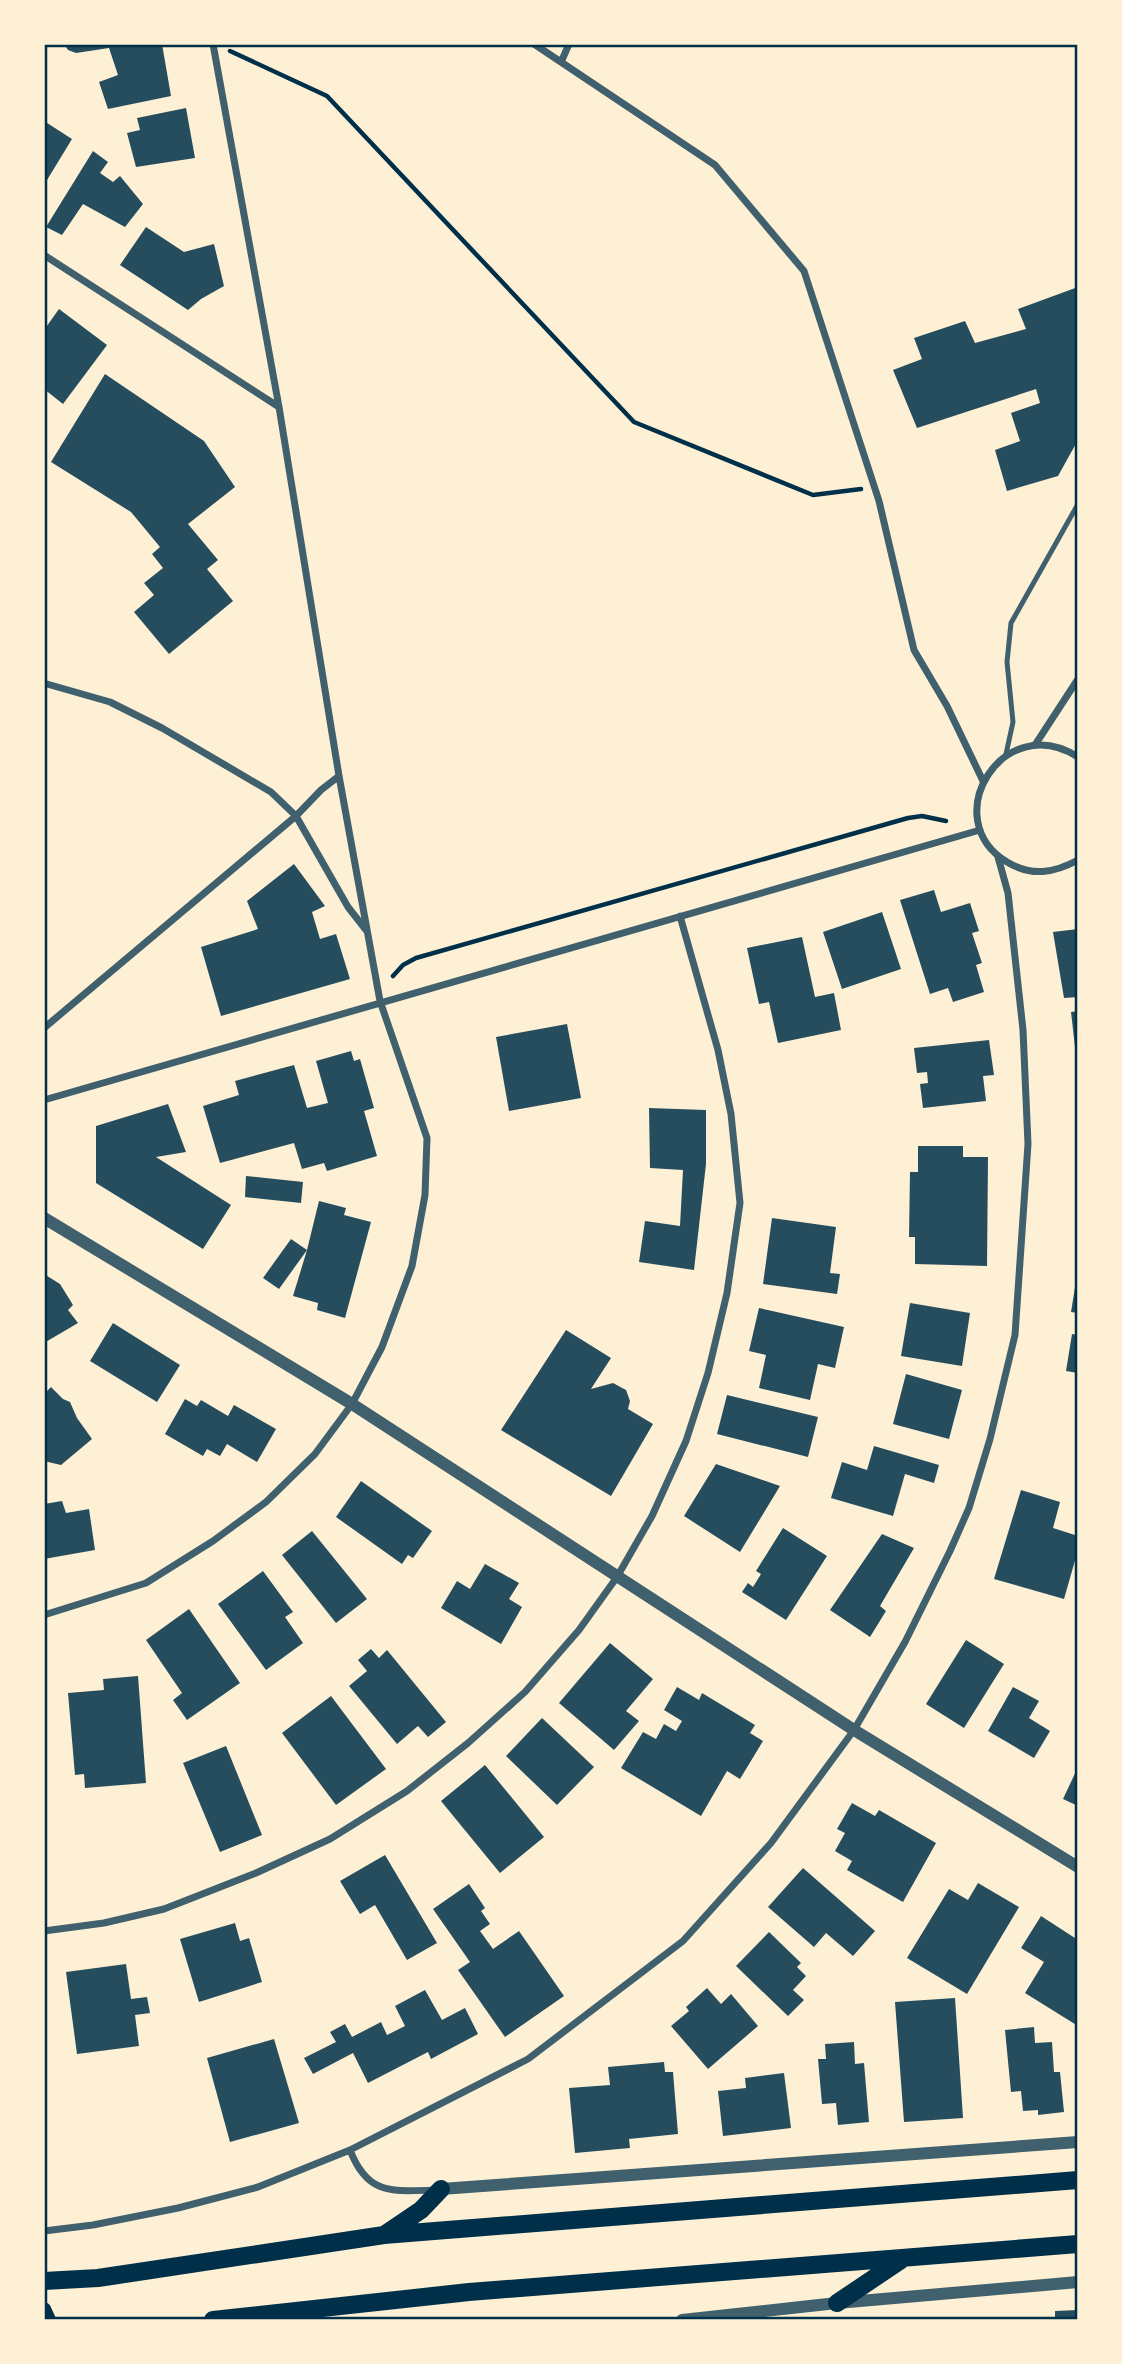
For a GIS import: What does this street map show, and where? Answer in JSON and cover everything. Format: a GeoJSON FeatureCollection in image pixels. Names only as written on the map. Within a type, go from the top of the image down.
{"type":"FeatureCollection","features":[{"type":"Feature","properties":{"kind":"main road"},"geometry":{"type":"LineString","coordinates":[[44,2281],[98,2278],[384,2235],[1078,2180]]}},
{"type":"Feature","properties":{"kind":"main road"},"geometry":{"type":"LineString","coordinates":[[384,2235],[421,2210],[440,2189]]}},
{"type":"Feature","properties":{"kind":"main road"},"geometry":{"type":"LineString","coordinates":[[213,2320],[469,2292],[1078,2244]]}},
{"type":"Feature","properties":{"kind":"main road"},"geometry":{"type":"LineString","coordinates":[[837,2304],[902,2259]]}},
{"type":"Feature","properties":{"kind":"main road"},"geometry":{"type":"LineString","coordinates":[[44,2309],[49,2320]]}},
{"type":"Feature","properties":{"kind":"street"},"geometry":{"type":"LineString","coordinates":[[44,1615],[146,1583],[213,1541],[266,1502],[315,1454],[352,1404],[382,1347],[412,1266],[425,1195],[427,1138],[380,1001],[339,776],[279,407],[213,44]]}},
{"type":"Feature","properties":{"kind":"street"},"geometry":{"type":"LineString","coordinates":[[534,44],[562,60],[715,165],[804,271],[875,488],[914,650],[947,706],[983,781]]}},
{"type":"Feature","properties":{"kind":"street"},"geometry":{"type":"LineString","coordinates":[[562,60],[569,44]]}},
{"type":"Feature","properties":{"kind":"street"},"geometry":{"type":"LineString","coordinates":[[44,255],[279,407]]}},
{"type":"Feature","properties":{"kind":"street"},"geometry":{"type":"LineString","coordinates":[[1035,745],[1078,679]]}},
{"type":"Feature","properties":{"kind":"street"},"geometry":{"type":"LineString","coordinates":[[47,684],[110,702],[162,728],[271,792],[296,816],[348,907],[367,931]]}},
{"type":"Feature","properties":{"kind":"street"},"geometry":{"type":"LineString","coordinates":[[44,2231],[93,2225],[178,2208],[258,2188],[349,2150],[528,2059],[683,1941],[771,1843],[854,1730],[905,1642],[969,1508],[990,1439],[1015,1335],[1028,1144],[1023,1030],[1008,893],[998,857],[980,830],[977,805],[983,781],[992,766],[1006,754],[1035,745],[1057,747],[1078,758]]}},
{"type":"Feature","properties":{"kind":"street"},"geometry":{"type":"LineString","coordinates":[[44,1028],[296,816],[339,776]]}},
{"type":"Feature","properties":{"kind":"street"},"geometry":{"type":"LineString","coordinates":[[44,1100],[980,830]]}},
{"type":"Feature","properties":{"kind":"street"},"geometry":{"type":"LineString","coordinates":[[998,857],[1017,868],[1038,873],[1060,869],[1078,860]]}},
{"type":"Feature","properties":{"kind":"street"},"geometry":{"type":"LineString","coordinates":[[44,1931],[104,1923],[164,1909],[256,1874],[330,1839],[407,1791],[468,1743],[525,1692],[579,1630],[617,1577],[652,1516],[687,1441],[708,1373],[727,1293],[740,1203],[731,1114],[718,1050],[680,915]]}},
{"type":"Feature","properties":{"kind":"street"},"geometry":{"type":"LineString","coordinates":[[44,1218],[352,1404],[854,1730],[1078,1867]]}},
{"type":"Feature","properties":{"kind":"street"},"geometry":{"type":"LineString","coordinates":[[349,2150],[356,2167],[377,2187],[389,2191],[1078,2142]]}},
{"type":"Feature","properties":{"kind":"street"},"geometry":{"type":"LineString","coordinates":[[681,2320],[1078,2282]]}},
{"type":"Feature","properties":{"kind":"lane"},"geometry":{"type":"LineString","coordinates":[[1006,754],[1013,722],[1007,662],[1011,623],[1078,503]]}},
{"type":"Feature","properties":{"kind":"path"},"geometry":{"type":"LineString","coordinates":[[213,44],[327,96],[634,422],[813,495],[875,488]]}},
{"type":"Feature","properties":{"kind":"path"},"geometry":{"type":"LineString","coordinates":[[380,1001],[393,975],[416,958],[894,821],[922,816],[980,830]]}},
{"type":"Feature","properties":{"kind":"building"},"geometry":{"type":"Polygon","coordinates":[[[64,44],[162,44],[171,96],[108,109],[99,82],[118,75],[109,48],[76,53],[68,50],[64,44]]]}},
{"type":"Feature","properties":{"kind":"building"},"geometry":{"type":"Polygon","coordinates":[[[186,108],[195,158],[136,167],[127,133],[140,130],[137,118],[186,108]]]}},
{"type":"Feature","properties":{"kind":"building"},"geometry":{"type":"Polygon","coordinates":[[[44,121],[72,139],[44,185],[44,121]]]}},
{"type":"Feature","properties":{"kind":"building"},"geometry":{"type":"Polygon","coordinates":[[[93,151],[108,162],[100,173],[113,182],[120,176],[143,204],[125,227],[83,204],[62,235],[46,227],[93,151]]]}},
{"type":"Feature","properties":{"kind":"building"},"geometry":{"type":"Polygon","coordinates":[[[146,227],[184,252],[214,244],[224,286],[188,310],[120,265],[146,227]]]}},
{"type":"Feature","properties":{"kind":"building"},"geometry":{"type":"Polygon","coordinates":[[[1078,287],[1078,440],[1058,476],[1007,491],[995,450],[1020,441],[1011,413],[1040,403],[1036,389],[917,428],[893,370],[922,359],[914,338],[965,321],[975,343],[1026,329],[1018,309],[1078,287]]]}},
{"type":"Feature","properties":{"kind":"building"},"geometry":{"type":"Polygon","coordinates":[[[59,309],[107,345],[63,404],[44,389],[44,330],[59,309]]]}},
{"type":"Feature","properties":{"kind":"building"},"geometry":{"type":"Polygon","coordinates":[[[105,374],[204,441],[235,487],[188,524],[218,560],[207,569],[233,601],[169,654],[134,612],[154,595],[144,583],[163,568],[152,554],[160,547],[131,512],[51,462],[105,374]]]}},
{"type":"Feature","properties":{"kind":"building"},"geometry":{"type":"Polygon","coordinates":[[[294,864],[325,906],[312,912],[320,939],[336,934],[350,979],[221,1016],[201,947],[258,929],[247,901],[294,864]]]}},
{"type":"Feature","properties":{"kind":"building"},"geometry":{"type":"Polygon","coordinates":[[[934,890],[941,912],[970,903],[979,931],[972,933],[982,963],[976,965],[984,992],[953,1002],[948,988],[930,994],[900,900],[934,890]]]}},
{"type":"Feature","properties":{"kind":"building"},"geometry":{"type":"Polygon","coordinates":[[[882,912],[901,969],[842,989],[823,932],[882,912]]]}},
{"type":"Feature","properties":{"kind":"building"},"geometry":{"type":"Polygon","coordinates":[[[1078,929],[1078,997],[1064,998],[1053,932],[1078,929]]]}},
{"type":"Feature","properties":{"kind":"building"},"geometry":{"type":"Polygon","coordinates":[[[802,937],[815,997],[834,993],[841,1030],[778,1043],[769,1002],[759,1004],[747,948],[802,937]]]}},
{"type":"Feature","properties":{"kind":"building"},"geometry":{"type":"Polygon","coordinates":[[[1078,1011],[1078,1056],[1076,1056],[1071,1012],[1078,1011]]]}},
{"type":"Feature","properties":{"kind":"building"},"geometry":{"type":"Polygon","coordinates":[[[567,1024],[581,1098],[509,1111],[496,1037],[567,1024]]]}},
{"type":"Feature","properties":{"kind":"building"},"geometry":{"type":"Polygon","coordinates":[[[989,1040],[994,1075],[983,1076],[986,1101],[923,1108],[920,1084],[928,1083],[927,1072],[917,1073],[914,1048],[989,1040]]]}},
{"type":"Feature","properties":{"kind":"building"},"geometry":{"type":"Polygon","coordinates":[[[351,1051],[354,1061],[360,1059],[374,1108],[364,1111],[377,1156],[327,1171],[324,1163],[302,1169],[294,1143],[220,1163],[203,1106],[239,1095],[235,1081],[294,1065],[307,1108],[328,1103],[316,1061],[351,1051]]]}},
{"type":"Feature","properties":{"kind":"building"},"geometry":{"type":"Polygon","coordinates":[[[168,1104],[186,1152],[156,1157],[231,1205],[203,1249],[96,1183],[96,1126],[168,1104]]]}},
{"type":"Feature","properties":{"kind":"building"},"geometry":{"type":"Polygon","coordinates":[[[649,1108],[706,1110],[706,1164],[694,1270],[639,1262],[645,1221],[680,1226],[683,1170],[650,1168],[649,1108]]]}},
{"type":"Feature","properties":{"kind":"building"},"geometry":{"type":"Polygon","coordinates":[[[918,1146],[963,1146],[963,1157],[988,1157],[987,1266],[915,1264],[915,1237],[909,1237],[910,1172],[918,1172],[918,1146]]]}},
{"type":"Feature","properties":{"kind":"building"},"geometry":{"type":"Polygon","coordinates":[[[246,1176],[303,1182],[301,1203],[245,1197],[246,1176]]]}},
{"type":"Feature","properties":{"kind":"building"},"geometry":{"type":"Polygon","coordinates":[[[319,1201],[346,1208],[344,1215],[371,1222],[345,1318],[317,1310],[318,1303],[293,1296],[319,1201]]]}},
{"type":"Feature","properties":{"kind":"building"},"geometry":{"type":"Polygon","coordinates":[[[772,1218],[836,1227],[830,1273],[840,1274],[837,1294],[763,1284],[772,1218]]]}},
{"type":"Feature","properties":{"kind":"building"},"geometry":{"type":"Polygon","coordinates":[[[291,1239],[307,1250],[279,1289],[263,1278],[291,1239]]]}},
{"type":"Feature","properties":{"kind":"building"},"geometry":{"type":"Polygon","coordinates":[[[44,1274],[60,1284],[73,1305],[68,1310],[78,1323],[44,1343],[44,1274]]]}},
{"type":"Feature","properties":{"kind":"building"},"geometry":{"type":"Polygon","coordinates":[[[1078,1275],[1078,1313],[1071,1312],[1078,1275]]]}},
{"type":"Feature","properties":{"kind":"building"},"geometry":{"type":"Polygon","coordinates":[[[910,1303],[970,1313],[962,1366],[901,1356],[910,1303]]]}},
{"type":"Feature","properties":{"kind":"building"},"geometry":{"type":"Polygon","coordinates":[[[759,1308],[844,1327],[835,1368],[818,1364],[810,1400],[759,1388],[766,1355],[749,1351],[759,1308]]]}},
{"type":"Feature","properties":{"kind":"building"},"geometry":{"type":"Polygon","coordinates":[[[113,1323],[180,1365],[157,1402],[90,1361],[113,1323]]]}},
{"type":"Feature","properties":{"kind":"building"},"geometry":{"type":"Polygon","coordinates":[[[566,1330],[611,1358],[591,1389],[613,1383],[626,1390],[630,1401],[628,1409],[653,1424],[611,1496],[501,1430],[566,1330]]]}},
{"type":"Feature","properties":{"kind":"building"},"geometry":{"type":"Polygon","coordinates":[[[1072,1334],[1078,1335],[1078,1373],[1066,1371],[1072,1334]]]}},
{"type":"Feature","properties":{"kind":"building"},"geometry":{"type":"Polygon","coordinates":[[[906,1374],[962,1390],[949,1439],[893,1424],[906,1374]]]}},
{"type":"Feature","properties":{"kind":"building"},"geometry":{"type":"Polygon","coordinates":[[[51,1387],[70,1402],[77,1418],[92,1439],[61,1465],[44,1461],[44,1394],[51,1387]]]}},
{"type":"Feature","properties":{"kind":"building"},"geometry":{"type":"Polygon","coordinates":[[[727,1395],[818,1417],[808,1457],[717,1434],[727,1395]]]}},
{"type":"Feature","properties":{"kind":"building"},"geometry":{"type":"Polygon","coordinates":[[[185,1399],[197,1406],[201,1400],[228,1416],[234,1405],[276,1429],[257,1462],[227,1444],[220,1456],[207,1449],[203,1456],[165,1434],[185,1399]]]}},
{"type":"Feature","properties":{"kind":"building"},"geometry":{"type":"Polygon","coordinates":[[[874,1446],[939,1465],[934,1483],[905,1474],[893,1516],[831,1498],[842,1462],[867,1470],[874,1446]]]}},
{"type":"Feature","properties":{"kind":"building"},"geometry":{"type":"Polygon","coordinates":[[[716,1464],[780,1486],[740,1552],[684,1516],[716,1464]]]}},
{"type":"Feature","properties":{"kind":"building"},"geometry":{"type":"Polygon","coordinates":[[[361,1481],[432,1531],[413,1558],[408,1555],[402,1564],[336,1517],[361,1481]]]}},
{"type":"Feature","properties":{"kind":"building"},"geometry":{"type":"Polygon","coordinates":[[[1021,1490],[1060,1502],[1053,1528],[1078,1536],[1078,1550],[1064,1599],[994,1579],[1021,1490]]]}},
{"type":"Feature","properties":{"kind":"building"},"geometry":{"type":"Polygon","coordinates":[[[62,1501],[66,1513],[89,1509],[95,1550],[44,1559],[44,1504],[62,1501]]]}},
{"type":"Feature","properties":{"kind":"building"},"geometry":{"type":"Polygon","coordinates":[[[783,1528],[827,1556],[786,1620],[742,1592],[748,1583],[753,1587],[761,1574],[756,1571],[783,1528]]]}},
{"type":"Feature","properties":{"kind":"building"},"geometry":{"type":"Polygon","coordinates":[[[312,1531],[367,1599],[336,1623],[282,1555],[312,1531]]]}},
{"type":"Feature","properties":{"kind":"building"},"geometry":{"type":"Polygon","coordinates":[[[882,1534],[914,1548],[880,1606],[886,1611],[870,1637],[830,1610],[882,1534]]]}},
{"type":"Feature","properties":{"kind":"building"},"geometry":{"type":"Polygon","coordinates":[[[485,1564],[519,1583],[509,1599],[522,1607],[501,1644],[441,1608],[457,1581],[470,1589],[485,1564]]]}},
{"type":"Feature","properties":{"kind":"building"},"geometry":{"type":"Polygon","coordinates":[[[263,1571],[293,1612],[285,1617],[303,1643],[266,1670],[218,1604],[263,1571]]]}},
{"type":"Feature","properties":{"kind":"building"},"geometry":{"type":"Polygon","coordinates":[[[189,1609],[240,1683],[187,1720],[173,1700],[182,1693],[146,1640],[189,1609]]]}},
{"type":"Feature","properties":{"kind":"building"},"geometry":{"type":"Polygon","coordinates":[[[966,1640],[1004,1664],[964,1728],[926,1704],[966,1640]]]}},
{"type":"Feature","properties":{"kind":"building"},"geometry":{"type":"Polygon","coordinates":[[[610,1643],[653,1679],[626,1711],[639,1721],[614,1750],[559,1703],[610,1643]]]}},
{"type":"Feature","properties":{"kind":"building"},"geometry":{"type":"Polygon","coordinates":[[[371,1649],[379,1658],[387,1650],[446,1722],[428,1737],[418,1726],[397,1744],[349,1686],[367,1671],[358,1660],[371,1649]]]}},
{"type":"Feature","properties":{"kind":"building"},"geometry":{"type":"Polygon","coordinates":[[[138,1676],[146,1783],[85,1788],[84,1774],[75,1775],[68,1693],[104,1690],[103,1679],[138,1676]]]}},
{"type":"Feature","properties":{"kind":"building"},"geometry":{"type":"Polygon","coordinates":[[[677,1687],[699,1700],[702,1693],[755,1725],[750,1733],[763,1741],[740,1779],[727,1771],[701,1816],[621,1768],[643,1732],[656,1739],[664,1724],[676,1731],[682,1721],[664,1710],[677,1687]]]}},
{"type":"Feature","properties":{"kind":"building"},"geometry":{"type":"Polygon","coordinates":[[[1013,1687],[1039,1701],[1029,1718],[1050,1731],[1034,1758],[988,1731],[1013,1687]]]}},
{"type":"Feature","properties":{"kind":"building"},"geometry":{"type":"Polygon","coordinates":[[[331,1696],[386,1769],[336,1805],[282,1733],[331,1696]]]}},
{"type":"Feature","properties":{"kind":"building"},"geometry":{"type":"Polygon","coordinates":[[[542,1718],[594,1767],[557,1805],[506,1756],[542,1718]]]}},
{"type":"Feature","properties":{"kind":"building"},"geometry":{"type":"Polygon","coordinates":[[[226,1746],[262,1835],[220,1852],[183,1763],[226,1746]]]}},
{"type":"Feature","properties":{"kind":"building"},"geometry":{"type":"Polygon","coordinates":[[[485,1765],[544,1837],[500,1873],[441,1801],[485,1765]]]}},
{"type":"Feature","properties":{"kind":"building"},"geometry":{"type":"Polygon","coordinates":[[[1078,1767],[1078,1806],[1063,1799],[1078,1767]]]}},
{"type":"Feature","properties":{"kind":"building"},"geometry":{"type":"Polygon","coordinates":[[[852,1803],[875,1816],[879,1810],[936,1843],[903,1902],[847,1870],[852,1861],[835,1851],[845,1833],[837,1829],[852,1803]]]}},
{"type":"Feature","properties":{"kind":"building"},"geometry":{"type":"Polygon","coordinates":[[[385,1855],[437,1943],[407,1960],[375,1905],[360,1914],[340,1881],[385,1855]]]}},
{"type":"Feature","properties":{"kind":"building"},"geometry":{"type":"Polygon","coordinates":[[[803,1868],[875,1931],[853,1956],[826,1933],[814,1947],[768,1907],[803,1868]]]}},
{"type":"Feature","properties":{"kind":"building"},"geometry":{"type":"Polygon","coordinates":[[[978,1883],[1019,1907],[967,1994],[907,1958],[949,1889],[968,1900],[978,1883]]]}},
{"type":"Feature","properties":{"kind":"building"},"geometry":{"type":"Polygon","coordinates":[[[469,1884],[485,1908],[481,1911],[490,1924],[480,1931],[493,1949],[519,1931],[564,1996],[505,2037],[458,1970],[470,1962],[433,1909],[469,1884]]]}},
{"type":"Feature","properties":{"kind":"building"},"geometry":{"type":"Polygon","coordinates":[[[1041,1916],[1078,1940],[1078,2026],[1025,1993],[1044,1962],[1021,1948],[1041,1916]]]}},
{"type":"Feature","properties":{"kind":"building"},"geometry":{"type":"Polygon","coordinates":[[[235,1923],[240,1941],[249,1938],[262,1982],[199,2002],[180,1939],[235,1923]]]}},
{"type":"Feature","properties":{"kind":"building"},"geometry":{"type":"Polygon","coordinates":[[[769,1932],[801,1963],[797,1967],[806,1976],[793,1990],[804,2000],[788,2016],[736,1966],[769,1932]]]}},
{"type":"Feature","properties":{"kind":"building"},"geometry":{"type":"Polygon","coordinates":[[[126,1964],[131,1999],[147,1997],[150,2013],[135,2015],[139,2046],[77,2054],[66,1972],[126,1964]]]}},
{"type":"Feature","properties":{"kind":"building"},"geometry":{"type":"Polygon","coordinates":[[[707,1988],[721,2004],[731,1994],[758,2026],[708,2069],[671,2026],[689,2011],[686,2007],[707,1988]]]}},
{"type":"Feature","properties":{"kind":"building"},"geometry":{"type":"Polygon","coordinates":[[[425,1990],[442,2020],[465,2008],[478,2034],[431,2059],[428,2052],[368,2083],[353,2053],[313,2074],[304,2058],[336,2042],[330,2032],[345,2024],[352,2037],[381,2022],[387,2035],[405,2026],[395,2006],[425,1990]]]}},
{"type":"Feature","properties":{"kind":"building"},"geometry":{"type":"Polygon","coordinates":[[[955,1998],[963,2118],[904,2122],[895,2002],[955,1998]]]}},
{"type":"Feature","properties":{"kind":"building"},"geometry":{"type":"Polygon","coordinates":[[[1034,2027],[1035,2043],[1052,2042],[1054,2072],[1060,2072],[1064,2112],[1038,2115],[1038,2110],[1023,2111],[1021,2091],[1011,2092],[1005,2030],[1034,2027]]]}},
{"type":"Feature","properties":{"kind":"building"},"geometry":{"type":"Polygon","coordinates":[[[274,2039],[299,2123],[230,2142],[207,2058],[274,2039]]]}},
{"type":"Feature","properties":{"kind":"building"},"geometry":{"type":"Polygon","coordinates":[[[854,2042],[855,2064],[864,2063],[869,2122],[838,2125],[836,2103],[822,2104],[818,2059],[826,2059],[825,2044],[854,2042]]]}},
{"type":"Feature","properties":{"kind":"building"},"geometry":{"type":"Polygon","coordinates":[[[664,2062],[665,2072],[673,2072],[678,2134],[629,2139],[630,2148],[575,2153],[569,2088],[610,2085],[608,2067],[664,2062]]]}},
{"type":"Feature","properties":{"kind":"building"},"geometry":{"type":"Polygon","coordinates":[[[784,2073],[791,2128],[723,2136],[718,2091],[746,2088],[745,2078],[784,2073]]]}},
{"type":"Feature","properties":{"kind":"building"},"geometry":{"type":"Polygon","coordinates":[[[1078,2310],[1078,2320],[1055,2320],[1055,2311],[1078,2310]]]}}]}
